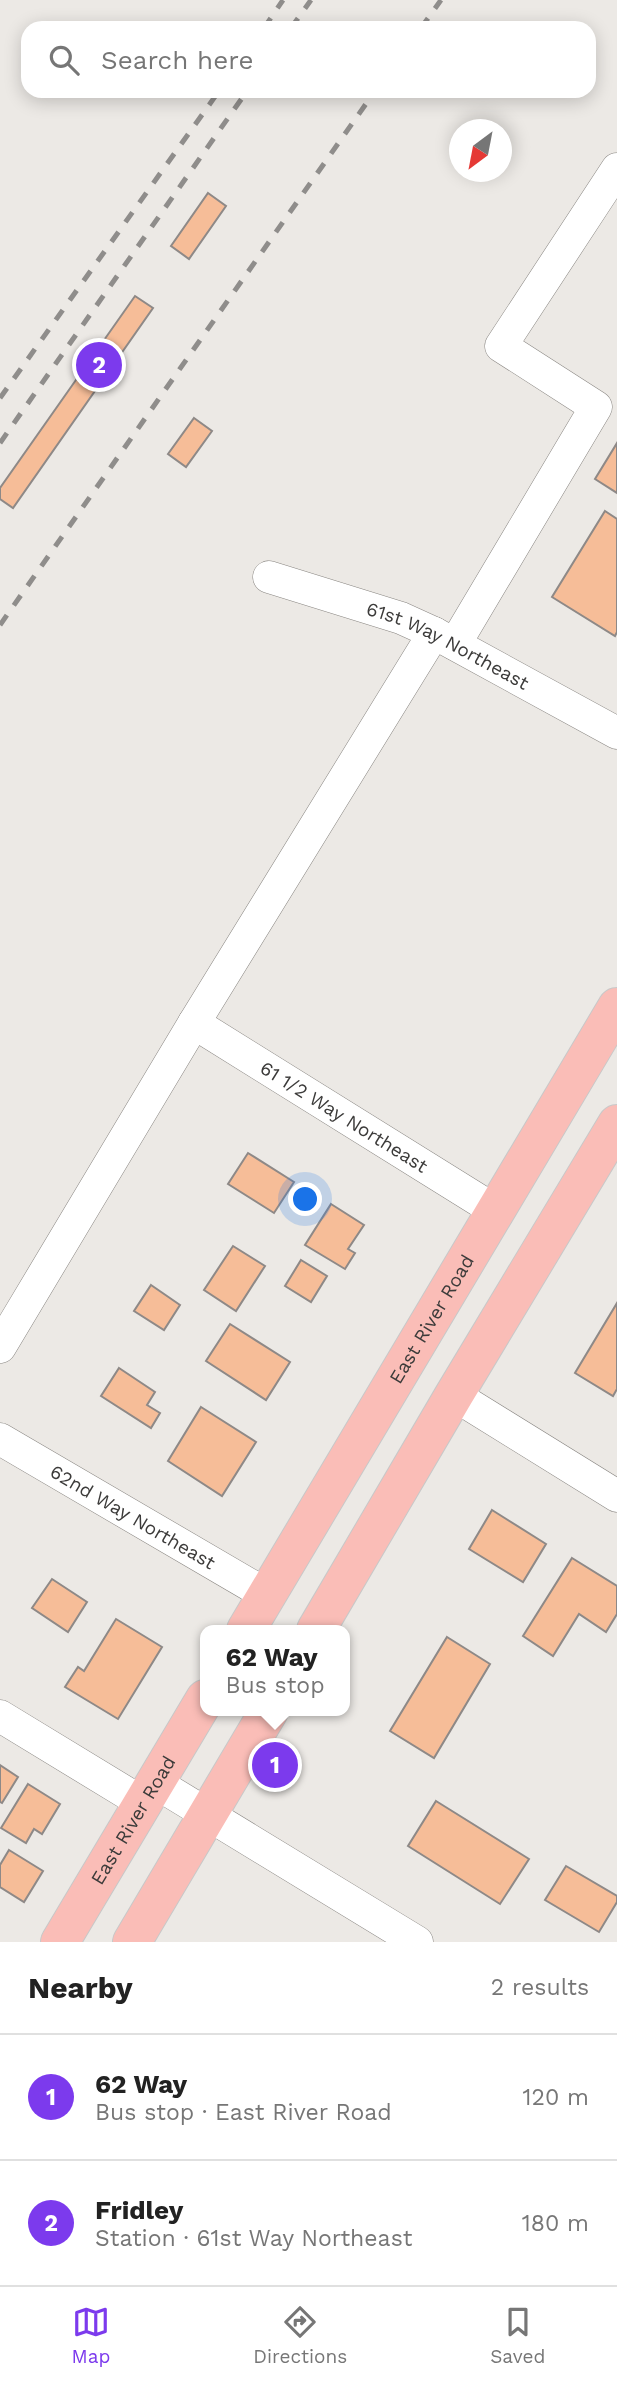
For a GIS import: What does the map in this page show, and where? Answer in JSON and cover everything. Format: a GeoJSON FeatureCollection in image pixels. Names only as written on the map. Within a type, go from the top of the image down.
{"type":"FeatureCollection","features":[{"type":"Feature","properties":{"kind":"main road","name":"East River Road"},"geometry":{"type":"LineString","coordinates":[[249,1625],[617,1007]]}},
{"type":"Feature","properties":{"kind":"main road"},"geometry":{"type":"LineString","coordinates":[[319,1625],[617,1124]]}},
{"type":"Feature","properties":{"kind":"main road","name":"East River Road"},"geometry":{"type":"LineString","coordinates":[[60,1942],[200,1707]]}},
{"type":"Feature","properties":{"kind":"main road"},"geometry":{"type":"LineString","coordinates":[[132,1942],[266,1716]]}},
{"type":"Feature","properties":{"kind":"street"},"geometry":{"type":"LineString","coordinates":[[0,1347],[194,1023],[596,407],[501,346],[617,169]]}},
{"type":"Feature","properties":{"kind":"street","name":"61st Way Northeast"},"geometry":{"type":"LineString","coordinates":[[270,577],[401,618],[615,729]]}},
{"type":"Feature","properties":{"kind":"street","name":"61 1/2 Way Northeast"},"geometry":{"type":"LineString","coordinates":[[194,1023],[496,1211]]}},
{"type":"Feature","properties":{"kind":"street"},"geometry":{"type":"LineString","coordinates":[[454,1395],[617,1496]]}},
{"type":"Feature","properties":{"kind":"street","name":"62nd Way Northeast"},"geometry":{"type":"LineString","coordinates":[[0,1438],[267,1595]]}},
{"type":"Feature","properties":{"kind":"street"},"geometry":{"type":"LineString","coordinates":[[0,1716],[149,1793],[209,1814],[417,1942]]}},
{"type":"Feature","properties":{"kind":"building"},"geometry":{"type":"Polygon","coordinates":[[[208,193],[226,206],[189,259],[171,246],[208,193]]]}},
{"type":"Feature","properties":{"kind":"building"},"geometry":{"type":"Polygon","coordinates":[[[135,296],[153,308],[13,508],[0,499],[0,488],[135,296]]]}},
{"type":"Feature","properties":{"kind":"building"},"geometry":{"type":"Polygon","coordinates":[[[194,418],[212,431],[186,467],[168,454],[194,418]]]}},
{"type":"Feature","properties":{"kind":"building"},"geometry":{"type":"Polygon","coordinates":[[[617,443],[617,493],[595,479],[617,443]]]}},
{"type":"Feature","properties":{"kind":"building"},"geometry":{"type":"Polygon","coordinates":[[[605,511],[617,519],[615,636],[552,597],[605,511]]]}},
{"type":"Feature","properties":{"kind":"building"},"geometry":{"type":"Polygon","coordinates":[[[248,1153],[294,1182],[274,1213],[228,1184],[248,1153]]]}},
{"type":"Feature","properties":{"kind":"building"},"geometry":{"type":"Polygon","coordinates":[[[331,1204],[364,1225],[348,1249],[355,1253],[345,1269],[305,1245],[331,1204]]]}},
{"type":"Feature","properties":{"kind":"building"},"geometry":{"type":"Polygon","coordinates":[[[233,1246],[265,1266],[236,1311],[204,1290],[233,1246]]]}},
{"type":"Feature","properties":{"kind":"building"},"geometry":{"type":"Polygon","coordinates":[[[301,1260],[327,1276],[311,1302],[285,1286],[301,1260]]]}},
{"type":"Feature","properties":{"kind":"building"},"geometry":{"type":"Polygon","coordinates":[[[151,1285],[180,1305],[164,1330],[134,1311],[151,1285]]]}},
{"type":"Feature","properties":{"kind":"building"},"geometry":{"type":"Polygon","coordinates":[[[617,1303],[617,1389],[613,1396],[575,1373],[617,1303]]]}},
{"type":"Feature","properties":{"kind":"building"},"geometry":{"type":"Polygon","coordinates":[[[230,1324],[290,1362],[266,1400],[206,1361],[230,1324]]]}},
{"type":"Feature","properties":{"kind":"building"},"geometry":{"type":"Polygon","coordinates":[[[119,1368],[155,1392],[147,1405],[160,1413],[151,1428],[101,1396],[119,1368]]]}},
{"type":"Feature","properties":{"kind":"building"},"geometry":{"type":"Polygon","coordinates":[[[201,1407],[256,1442],[222,1496],[168,1461],[201,1407]]]}},
{"type":"Feature","properties":{"kind":"building"},"geometry":{"type":"Polygon","coordinates":[[[492,1510],[546,1544],[523,1582],[469,1549],[492,1510]]]}},
{"type":"Feature","properties":{"kind":"building"},"geometry":{"type":"Polygon","coordinates":[[[572,1558],[617,1586],[617,1614],[606,1632],[579,1614],[553,1656],[523,1636],[572,1558]]]}},
{"type":"Feature","properties":{"kind":"building"},"geometry":{"type":"Polygon","coordinates":[[[52,1579],[87,1602],[68,1632],[32,1608],[52,1579]]]}},
{"type":"Feature","properties":{"kind":"building"},"geometry":{"type":"Polygon","coordinates":[[[116,1619],[162,1647],[118,1719],[65,1687],[78,1667],[84,1671],[116,1619]]]}},
{"type":"Feature","properties":{"kind":"building"},"geometry":{"type":"Polygon","coordinates":[[[447,1637],[490,1664],[434,1758],[390,1731],[447,1637]]]}},
{"type":"Feature","properties":{"kind":"building"},"geometry":{"type":"Polygon","coordinates":[[[0,1765],[18,1777],[2,1803],[0,1802],[0,1765]]]}},
{"type":"Feature","properties":{"kind":"building"},"geometry":{"type":"Polygon","coordinates":[[[28,1784],[60,1804],[42,1834],[34,1829],[26,1843],[1,1828],[28,1784]]]}},
{"type":"Feature","properties":{"kind":"building"},"geometry":{"type":"Polygon","coordinates":[[[436,1801],[529,1859],[500,1904],[408,1846],[436,1801]]]}},
{"type":"Feature","properties":{"kind":"building"},"geometry":{"type":"Polygon","coordinates":[[[9,1850],[43,1871],[24,1902],[0,1887],[0,1865],[9,1850]]]}},
{"type":"Feature","properties":{"kind":"building"},"geometry":{"type":"Polygon","coordinates":[[[566,1866],[617,1896],[617,1902],[599,1932],[545,1900],[566,1866]]]}},
{"type":"Feature","properties":{"kind":"railway"},"geometry":{"type":"LineString","coordinates":[[269,21],[283,0]]}},
{"type":"Feature","properties":{"kind":"railway"},"geometry":{"type":"LineString","coordinates":[[296,21],[311,0]]}},
{"type":"Feature","properties":{"kind":"railway"},"geometry":{"type":"LineString","coordinates":[[426,21],[441,0]]}},
{"type":"Feature","properties":{"kind":"railway"},"geometry":{"type":"LineString","coordinates":[[0,398],[214,98]]}},
{"type":"Feature","properties":{"kind":"railway"},"geometry":{"type":"LineString","coordinates":[[0,443],[242,98]]}},
{"type":"Feature","properties":{"kind":"railway"},"geometry":{"type":"LineString","coordinates":[[0,625],[370,98]]}},
{"type":"Feature","properties":{"kind":"place","name":"Fridley"},"geometry":{"type":"Point","coordinates":[99,365]}},
{"type":"Feature","properties":{"kind":"place","name":"62 Way"},"geometry":{"type":"Point","coordinates":[275,1765]}}]}
